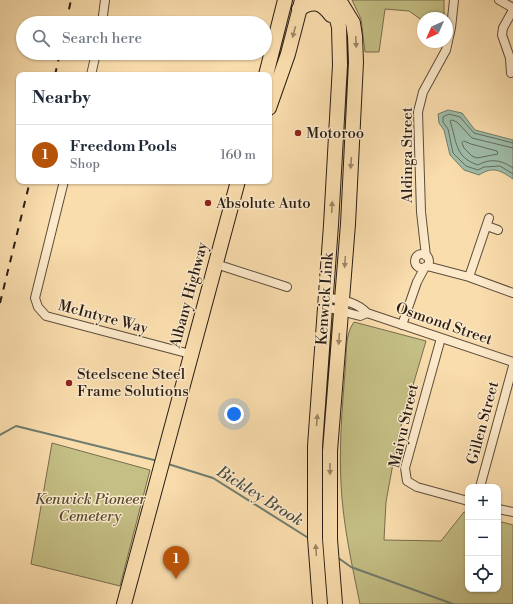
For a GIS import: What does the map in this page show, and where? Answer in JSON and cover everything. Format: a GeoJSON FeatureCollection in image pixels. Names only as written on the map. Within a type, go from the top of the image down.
{"type":"FeatureCollection","features":[{"type":"Feature","properties":{"kind":"highway"},"geometry":{"type":"LineString","coordinates":[[272,51],[285,0]]}},
{"type":"Feature","properties":{"kind":"highway","name":"Kenwick Link"},"geometry":{"type":"LineString","coordinates":[[320,604],[315,538],[315,446],[340,65],[339,27],[336,16],[326,0]]}},
{"type":"Feature","properties":{"kind":"highway","name":"Kenwick Link"},"geometry":{"type":"LineString","coordinates":[[335,604],[330,539],[330,451],[348,224],[356,83],[356,41],[353,23],[339,0]]}},
{"type":"Feature","properties":{"kind":"highway"},"geometry":{"type":"LineString","coordinates":[[343,0],[353,23]]}},
{"type":"Feature","properties":{"kind":"highway"},"geometry":{"type":"LineString","coordinates":[[272,99],[288,54],[301,5],[316,3],[322,5],[331,14],[339,27]]}},
{"type":"Feature","properties":{"kind":"highway"},"geometry":{"type":"LineString","coordinates":[[267,72],[270,60]]}},
{"type":"Feature","properties":{"kind":"highway","name":"Albany Highway"},"geometry":{"type":"LineString","coordinates":[[219,264],[237,184]]}},
{"type":"Feature","properties":{"kind":"highway","name":"Albany Highway"},"geometry":{"type":"LineString","coordinates":[[124,604],[163,473],[219,264],[243,184]]}},
{"type":"Feature","properties":{"kind":"highway","name":"Albany Highway"},"geometry":{"type":"LineString","coordinates":[[132,604],[163,473]]}},
{"type":"Feature","properties":{"kind":"street"},"geometry":{"type":"LineString","coordinates":[[103,16],[105,0]]}},
{"type":"Feature","properties":{"kind":"street","name":"Aldinga Street"},"geometry":{"type":"LineString","coordinates":[[402,325],[424,262],[425,244],[421,212],[418,112],[423,92],[446,50],[451,28],[454,0]]}},
{"type":"Feature","properties":{"kind":"street"},"geometry":{"type":"LineString","coordinates":[[499,0],[513,9],[502,35],[510,58],[511,73]]}},
{"type":"Feature","properties":{"kind":"street"},"geometry":{"type":"LineString","coordinates":[[91,72],[94,60]]}},
{"type":"Feature","properties":{"kind":"street","name":"McIntyre Way"},"geometry":{"type":"LineString","coordinates":[[63,184],[35,298],[38,307],[46,316],[194,356]]}},
{"type":"Feature","properties":{"kind":"street"},"geometry":{"type":"LineString","coordinates":[[469,277],[488,222],[498,230]]}},
{"type":"Feature","properties":{"kind":"street"},"geometry":{"type":"LineString","coordinates":[[424,262],[513,293]]}},
{"type":"Feature","properties":{"kind":"street"},"geometry":{"type":"LineString","coordinates":[[219,264],[287,287]]}},
{"type":"Feature","properties":{"kind":"street","name":"Osmond Street"},"geometry":{"type":"LineString","coordinates":[[325,302],[341,306],[361,306],[366,313],[513,362]]}},
{"type":"Feature","properties":{"kind":"street","name":"Maiyu Street"},"geometry":{"type":"LineString","coordinates":[[441,338],[405,468],[405,475],[407,481],[417,488],[465,500]]}},
{"type":"Feature","properties":{"kind":"street","name":"Gillen Street"},"geometry":{"type":"LineString","coordinates":[[481,484],[513,366]]}},
{"type":"Feature","properties":{"kind":"street"},"geometry":{"type":"LineString","coordinates":[[501,510],[513,512]]}},
{"type":"Feature","properties":{"kind":"green space"},"geometry":{"type":"Polygon","coordinates":[[[352,0],[444,0],[444,12],[417,12],[417,17],[409,11],[385,9],[379,52],[365,52],[361,19],[352,0]]]}},
{"type":"Feature","properties":{"kind":"green space"},"geometry":{"type":"Polygon","coordinates":[[[354,322],[426,341],[398,436],[386,502],[384,540],[441,541],[465,512],[465,592],[501,592],[501,522],[513,525],[513,604],[360,604],[346,530],[340,470],[346,346],[351,327],[354,322]]]}},
{"type":"Feature","properties":{"kind":"green space","name":"Kenwick Pioneer Cemetery"},"geometry":{"type":"Polygon","coordinates":[[[52,443],[150,470],[120,586],[31,564],[52,443]]]}},
{"type":"Feature","properties":{"kind":"water"},"geometry":{"type":"Polygon","coordinates":[[[448,110],[462,113],[475,130],[513,140],[513,179],[496,170],[484,172],[479,175],[464,170],[450,155],[444,130],[439,123],[438,114],[448,110]]]}},
{"type":"Feature","properties":{"kind":"waterway","name":"Bickley Brook"},"geometry":{"type":"LineString","coordinates":[[0,435],[16,426],[158,461]]}},
{"type":"Feature","properties":{"kind":"waterway","name":"Bickley Brook"},"geometry":{"type":"LineString","coordinates":[[168,464],[213,478],[310,539]]}},
{"type":"Feature","properties":{"kind":"waterway","name":"Bickley Brook"},"geometry":{"type":"LineString","coordinates":[[337,557],[351,567],[453,604]]}},
{"type":"Feature","properties":{"kind":"railway"},"geometry":{"type":"LineString","coordinates":[[68,16],[71,0]]}},
{"type":"Feature","properties":{"kind":"railway"},"geometry":{"type":"LineString","coordinates":[[56,72],[58,60]]}},
{"type":"Feature","properties":{"kind":"railway"},"geometry":{"type":"LineString","coordinates":[[0,303],[29,184]]}},
{"type":"Feature","properties":{"kind":"place","name":"Motoroo"},"geometry":{"type":"Point","coordinates":[298,133]}},
{"type":"Feature","properties":{"kind":"place","name":"Absolute Auto"},"geometry":{"type":"Point","coordinates":[208,203]}},
{"type":"Feature","properties":{"kind":"place","name":"Steelscene Steel Frame Solutions"},"geometry":{"type":"Point","coordinates":[69,383]}},
{"type":"Feature","properties":{"kind":"place","name":"Freedom Pools"},"geometry":{"type":"Point","coordinates":[176,579]}}]}
